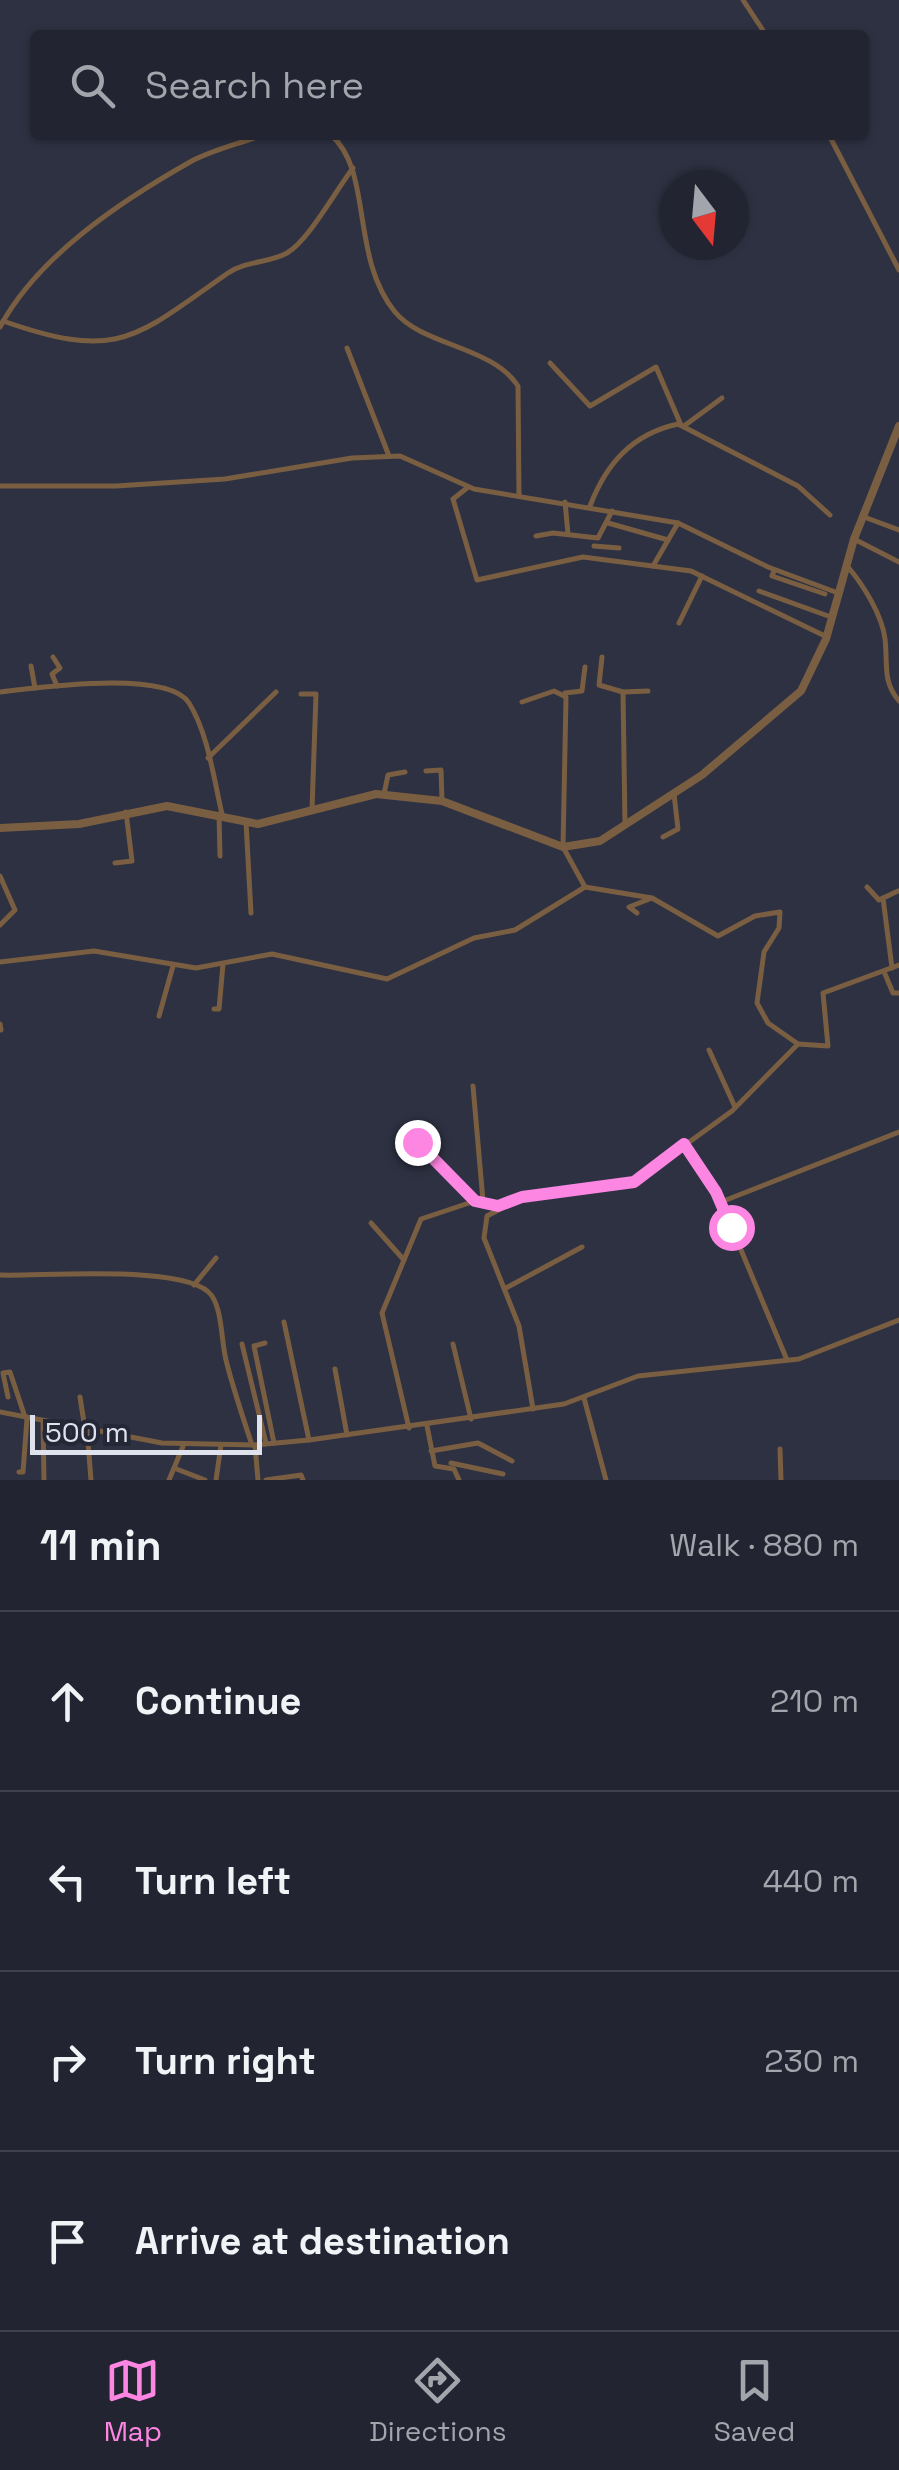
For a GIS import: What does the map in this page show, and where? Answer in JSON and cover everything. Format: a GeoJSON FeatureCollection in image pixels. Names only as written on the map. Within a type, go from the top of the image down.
{"type":"FeatureCollection","features":[{"type":"Feature","properties":{"kind":"street"},"geometry":{"type":"LineString","coordinates":[[744,0],[763,30]]}},
{"type":"Feature","properties":{"kind":"street"},"geometry":{"type":"LineString","coordinates":[[248,140],[194,160],[127,204],[46,266],[8,310],[1,324],[71,340],[120,340],[148,330],[231,271],[280,256],[295,247],[353,168]]}},
{"type":"Feature","properties":{"kind":"street"},"geometry":{"type":"LineString","coordinates":[[336,140],[353,168],[370,271],[394,311],[499,367],[518,386],[522,412],[519,496]]}},
{"type":"Feature","properties":{"kind":"street"},"geometry":{"type":"LineString","coordinates":[[340,144],[342,140]]}},
{"type":"Feature","properties":{"kind":"street"},"geometry":{"type":"LineString","coordinates":[[833,140],[899,270]]}},
{"type":"Feature","properties":{"kind":"street"},"geometry":{"type":"LineString","coordinates":[[0,308],[8,310]]}},
{"type":"Feature","properties":{"kind":"street"},"geometry":{"type":"LineString","coordinates":[[347,348],[389,456]]}},
{"type":"Feature","properties":{"kind":"street"},"geometry":{"type":"LineString","coordinates":[[550,362],[590,406],[656,367],[682,425],[698,438],[756,462],[798,486],[830,516]]}},
{"type":"Feature","properties":{"kind":"street"},"geometry":{"type":"LineString","coordinates":[[590,506],[602,476],[644,434],[682,425],[722,398]]}},
{"type":"Feature","properties":{"kind":"street"},"geometry":{"type":"LineString","coordinates":[[0,828],[63,826],[126,812],[181,806],[246,822],[270,822],[363,794],[384,794],[442,801],[563,847],[600,841],[674,794],[789,704],[812,674],[834,618],[854,539],[899,426]]}},
{"type":"Feature","properties":{"kind":"street"},"geometry":{"type":"LineString","coordinates":[[0,486],[116,486],[226,479],[389,456],[411,458],[468,487],[678,522],[793,581],[840,597]]}},
{"type":"Feature","properties":{"kind":"street"},"geometry":{"type":"LineString","coordinates":[[468,487],[454,499],[477,580],[570,558],[653,566],[702,576],[827,637]]}},
{"type":"Feature","properties":{"kind":"street"},"geometry":{"type":"LineString","coordinates":[[565,502],[568,535]]}},
{"type":"Feature","properties":{"kind":"street"},"geometry":{"type":"LineString","coordinates":[[593,542],[601,537],[612,512]]}},
{"type":"Feature","properties":{"kind":"street"},"geometry":{"type":"LineString","coordinates":[[863,516],[899,530]]}},
{"type":"Feature","properties":{"kind":"street"},"geometry":{"type":"LineString","coordinates":[[653,566],[678,522]]}},
{"type":"Feature","properties":{"kind":"street"},"geometry":{"type":"LineString","coordinates":[[608,523],[668,540]]}},
{"type":"Feature","properties":{"kind":"street"},"geometry":{"type":"LineString","coordinates":[[536,536],[568,535],[619,548]]}},
{"type":"Feature","properties":{"kind":"street"},"geometry":{"type":"LineString","coordinates":[[854,539],[899,562]]}},
{"type":"Feature","properties":{"kind":"street"},"geometry":{"type":"LineString","coordinates":[[593,542],[597,558]]}},
{"type":"Feature","properties":{"kind":"street"},"geometry":{"type":"LineString","coordinates":[[848,566],[885,635],[887,687],[899,701]]}},
{"type":"Feature","properties":{"kind":"street"},"geometry":{"type":"LineString","coordinates":[[679,623],[702,576]]}},
{"type":"Feature","properties":{"kind":"street"},"geometry":{"type":"LineString","coordinates":[[786,601],[793,581]]}},
{"type":"Feature","properties":{"kind":"street"},"geometry":{"type":"LineString","coordinates":[[759,592],[834,618]]}},
{"type":"Feature","properties":{"kind":"street"},"geometry":{"type":"LineString","coordinates":[[602,656],[599,685],[624,692],[648,691]]}},
{"type":"Feature","properties":{"kind":"street"},"geometry":{"type":"LineString","coordinates":[[53,657],[60,668],[52,674],[56,686]]}},
{"type":"Feature","properties":{"kind":"street"},"geometry":{"type":"LineString","coordinates":[[31,666],[35,688]]}},
{"type":"Feature","properties":{"kind":"street"},"geometry":{"type":"LineString","coordinates":[[522,702],[548,692],[582,691],[585,668]]}},
{"type":"Feature","properties":{"kind":"street"},"geometry":{"type":"LineString","coordinates":[[0,692],[56,686],[160,687],[183,697],[208,758],[220,814],[220,856]]}},
{"type":"Feature","properties":{"kind":"street"},"geometry":{"type":"LineString","coordinates":[[208,758],[276,692]]}},
{"type":"Feature","properties":{"kind":"street"},"geometry":{"type":"LineString","coordinates":[[624,692],[625,828]]}},
{"type":"Feature","properties":{"kind":"street"},"geometry":{"type":"LineString","coordinates":[[564,693],[563,847],[585,888]]}},
{"type":"Feature","properties":{"kind":"street"},"geometry":{"type":"LineString","coordinates":[[301,694],[316,694],[312,810]]}},
{"type":"Feature","properties":{"kind":"street"},"geometry":{"type":"LineString","coordinates":[[426,771],[442,770],[442,801]]}},
{"type":"Feature","properties":{"kind":"street"},"geometry":{"type":"LineString","coordinates":[[384,794],[388,774],[405,772]]}},
{"type":"Feature","properties":{"kind":"street"},"geometry":{"type":"LineString","coordinates":[[663,837],[678,829],[674,794]]}},
{"type":"Feature","properties":{"kind":"street"},"geometry":{"type":"LineString","coordinates":[[115,863],[132,861],[126,812]]}},
{"type":"Feature","properties":{"kind":"street"},"geometry":{"type":"LineString","coordinates":[[246,822],[251,913]]}},
{"type":"Feature","properties":{"kind":"street"},"geometry":{"type":"LineString","coordinates":[[0,876],[15,910],[0,925]]}},
{"type":"Feature","properties":{"kind":"street"},"geometry":{"type":"LineString","coordinates":[[867,887],[879,900],[898,891]]}},
{"type":"Feature","properties":{"kind":"street"},"geometry":{"type":"LineString","coordinates":[[0,962],[94,952],[173,966],[223,964],[272,954],[387,979],[474,938],[515,930],[585,888],[652,898],[718,936],[756,916],[780,912],[780,923],[764,952],[757,1003],[768,1023],[798,1044],[828,1046],[823,993],[896,967],[883,898]]}},
{"type":"Feature","properties":{"kind":"street"},"geometry":{"type":"LineString","coordinates":[[637,913],[629,907],[652,898]]}},
{"type":"Feature","properties":{"kind":"street"},"geometry":{"type":"LineString","coordinates":[[214,1010],[219,1009],[223,964]]}},
{"type":"Feature","properties":{"kind":"street"},"geometry":{"type":"LineString","coordinates":[[159,1016],[173,966]]}},
{"type":"Feature","properties":{"kind":"street"},"geometry":{"type":"LineString","coordinates":[[884,972],[892,990],[899,993]]}},
{"type":"Feature","properties":{"kind":"street"},"geometry":{"type":"LineString","coordinates":[[533,1410],[519,1326],[483,1230],[487,1216],[498,1206],[522,1197],[634,1182],[735,1107],[798,1044]]}},
{"type":"Feature","properties":{"kind":"street"},"geometry":{"type":"LineString","coordinates":[[709,1050],[735,1107]]}},
{"type":"Feature","properties":{"kind":"street"},"geometry":{"type":"LineString","coordinates":[[473,1086],[484,1200]]}},
{"type":"Feature","properties":{"kind":"street"},"geometry":{"type":"LineString","coordinates":[[721,1202],[899,1132]]}},
{"type":"Feature","properties":{"kind":"street"},"geometry":{"type":"LineString","coordinates":[[416,1141],[475,1201]]}},
{"type":"Feature","properties":{"kind":"street"},"geometry":{"type":"LineString","coordinates":[[684,1144],[721,1202],[787,1360]]}},
{"type":"Feature","properties":{"kind":"street"},"geometry":{"type":"LineString","coordinates":[[409,1428],[382,1313],[421,1219],[475,1201],[498,1206]]}},
{"type":"Feature","properties":{"kind":"street"},"geometry":{"type":"LineString","coordinates":[[372,1223],[404,1260]]}},
{"type":"Feature","properties":{"kind":"street"},"geometry":{"type":"LineString","coordinates":[[506,1288],[582,1247]]}},
{"type":"Feature","properties":{"kind":"street"},"geometry":{"type":"LineString","coordinates":[[194,1285],[216,1258]]}},
{"type":"Feature","properties":{"kind":"street"},"geometry":{"type":"LineString","coordinates":[[0,1275],[131,1274],[194,1285],[212,1296],[227,1366],[262,1480],[301,1475],[303,1480]]}},
{"type":"Feature","properties":{"kind":"street"},"geometry":{"type":"LineString","coordinates":[[0,1412],[184,1444],[253,1445],[309,1440],[533,1410],[584,1398],[638,1376],[787,1360],[838,1347],[899,1320]]}},
{"type":"Feature","properties":{"kind":"street"},"geometry":{"type":"LineString","coordinates":[[284,1322],[309,1440]]}},
{"type":"Feature","properties":{"kind":"street"},"geometry":{"type":"LineString","coordinates":[[265,1343],[254,1346],[270,1443]]}},
{"type":"Feature","properties":{"kind":"street"},"geometry":{"type":"LineString","coordinates":[[242,1344],[270,1443]]}},
{"type":"Feature","properties":{"kind":"street"},"geometry":{"type":"LineString","coordinates":[[453,1344],[471,1420]]}},
{"type":"Feature","properties":{"kind":"street"},"geometry":{"type":"LineString","coordinates":[[335,1370],[347,1435]]}},
{"type":"Feature","properties":{"kind":"street"},"geometry":{"type":"LineString","coordinates":[[8,1398],[3,1373],[10,1372],[26,1418],[23,1472],[19,1472]]}},
{"type":"Feature","properties":{"kind":"street"},"geometry":{"type":"LineString","coordinates":[[80,1398],[91,1480]]}},
{"type":"Feature","properties":{"kind":"street"},"geometry":{"type":"LineString","coordinates":[[584,1398],[606,1480]]}},
{"type":"Feature","properties":{"kind":"street"},"geometry":{"type":"LineString","coordinates":[[43,1421],[44,1480]]}},
{"type":"Feature","properties":{"kind":"street"},"geometry":{"type":"LineString","coordinates":[[427,1426],[435,1466],[504,1474]]}},
{"type":"Feature","properties":{"kind":"street"},"geometry":{"type":"LineString","coordinates":[[431,1451],[478,1442],[512,1462]]}},
{"type":"Feature","properties":{"kind":"street"},"geometry":{"type":"LineString","coordinates":[[169,1480],[184,1444]]}},
{"type":"Feature","properties":{"kind":"street"},"geometry":{"type":"LineString","coordinates":[[216,1480],[221,1445]]}},
{"type":"Feature","properties":{"kind":"street"},"geometry":{"type":"LineString","coordinates":[[449,1448],[459,1480]]}},
{"type":"Feature","properties":{"kind":"street"},"geometry":{"type":"LineString","coordinates":[[780,1448],[781,1480]]}},
{"type":"Feature","properties":{"kind":"street"},"geometry":{"type":"LineString","coordinates":[[174,1468],[205,1480]]}},
{"type":"Feature","properties":{"kind":"route"},"geometry":{"type":"LineString","coordinates":[[417,1142],[475,1201],[498,1206],[522,1197],[634,1182],[684,1144],[716,1192],[731,1227]]}}]}
